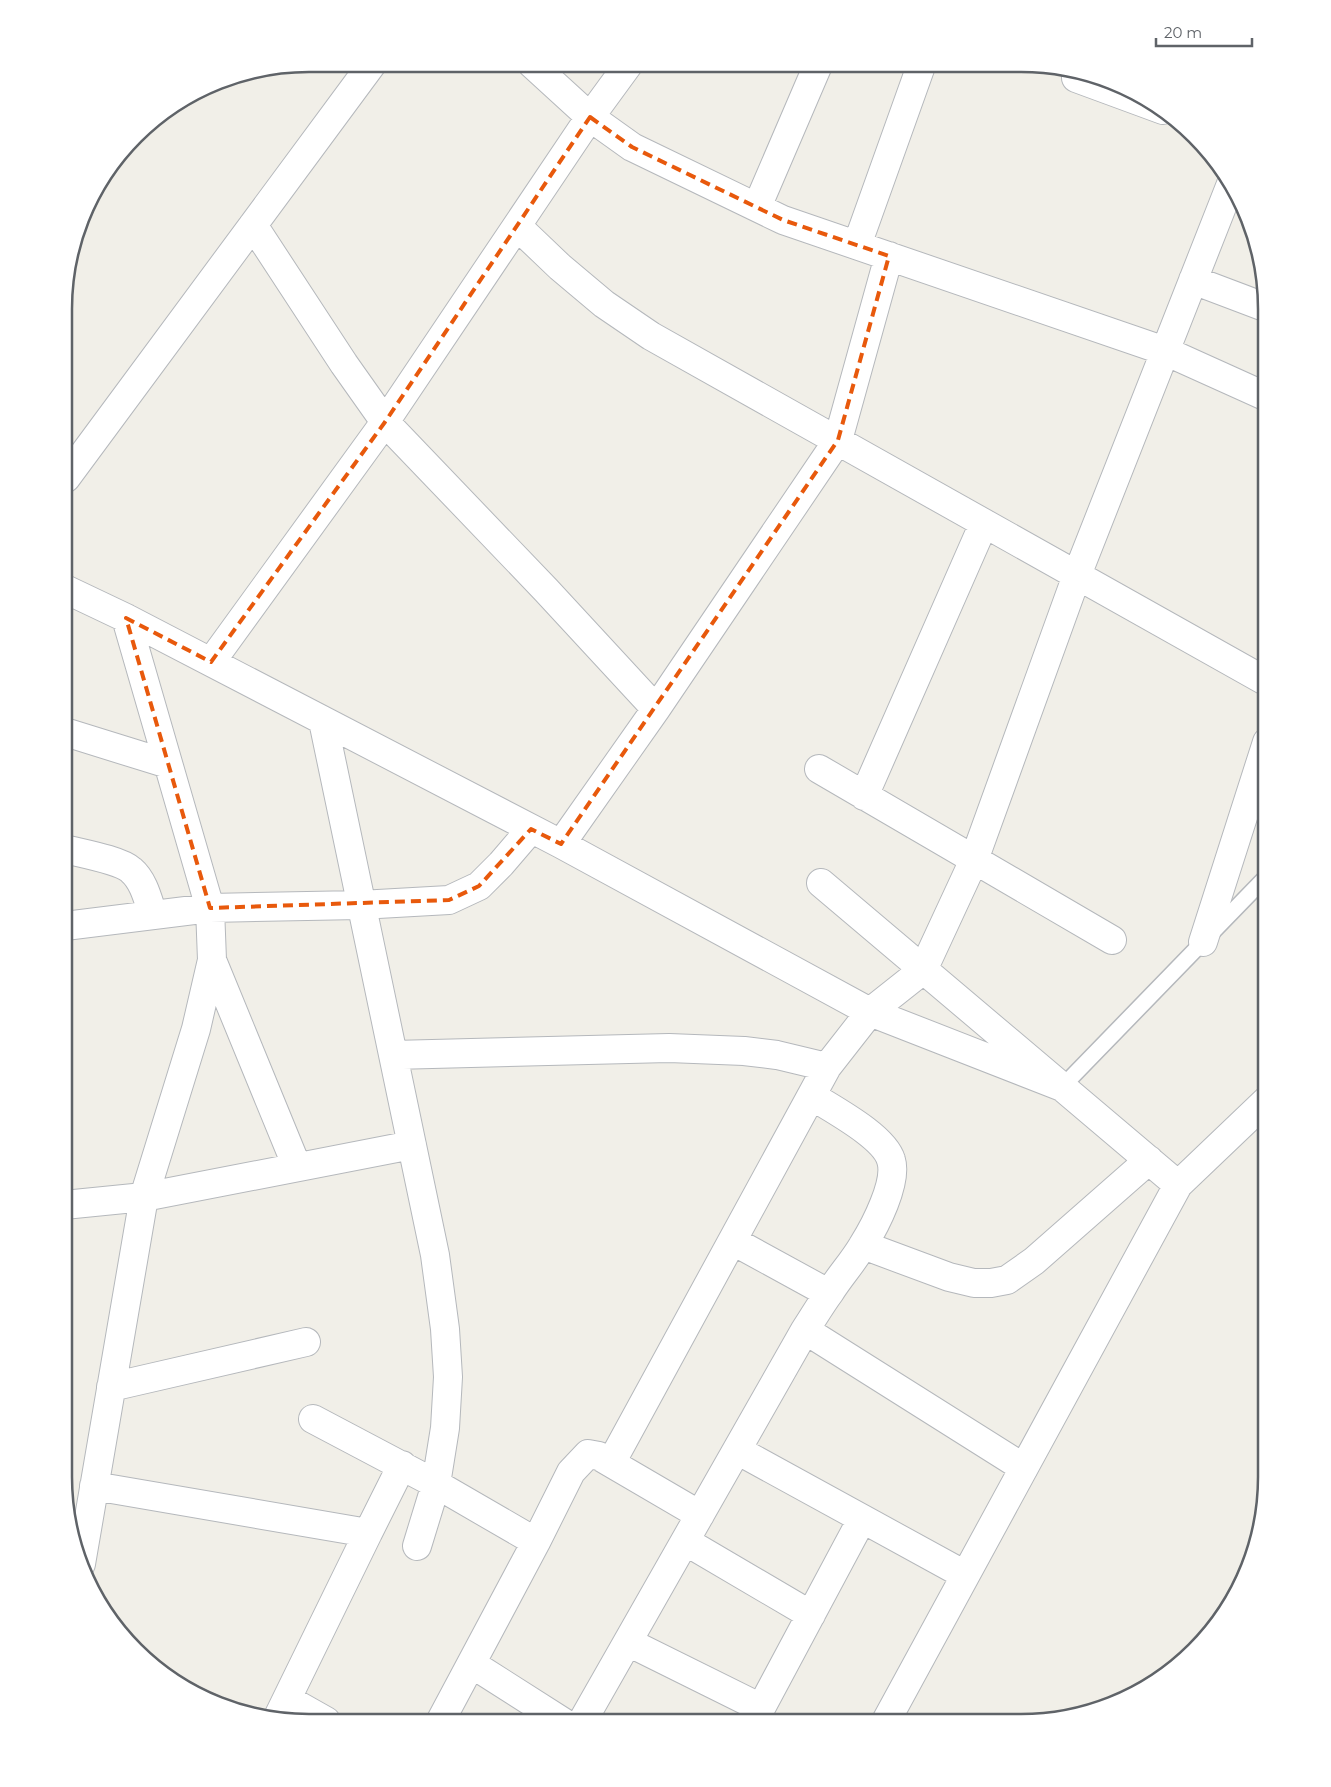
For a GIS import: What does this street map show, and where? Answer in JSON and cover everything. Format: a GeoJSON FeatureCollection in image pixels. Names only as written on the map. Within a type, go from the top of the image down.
{"type":"FeatureCollection","features":[{"type":"Feature","properties":{"kind":"street"},"geometry":{"type":"LineString","coordinates":[[72,470],[366,72]]}},
{"type":"Feature","properties":{"kind":"street"},"geometry":{"type":"LineString","coordinates":[[541,72],[590,117],[632,147],[783,220],[1165,351],[1258,392]]}},
{"type":"Feature","properties":{"kind":"street"},"geometry":{"type":"LineString","coordinates":[[211,662],[385,422],[590,117],[623,72]]}},
{"type":"Feature","properties":{"kind":"street"},"geometry":{"type":"LineString","coordinates":[[757,207],[815,72]]}},
{"type":"Feature","properties":{"kind":"street"},"geometry":{"type":"LineString","coordinates":[[857,245],[919,72]]}},
{"type":"Feature","properties":{"kind":"street"},"geometry":{"type":"LineString","coordinates":[[1087,82],[1116,93]]}},
{"type":"Feature","properties":{"kind":"street"},"geometry":{"type":"LineString","coordinates":[[611,1463],[827,1067],[870,1012],[923,970],[974,860],[1077,575],[1228,192]]}},
{"type":"Feature","properties":{"kind":"street"},"geometry":{"type":"LineString","coordinates":[[254,225],[344,364],[385,422],[546,590],[656,709]]}},
{"type":"Feature","properties":{"kind":"street"},"geometry":{"type":"LineString","coordinates":[[517,226],[560,268],[604,304],[643,331],[1258,677]]}},
{"type":"Feature","properties":{"kind":"street"},"geometry":{"type":"LineString","coordinates":[[561,844],[656,709],[838,440],[889,256]]}},
{"type":"Feature","properties":{"kind":"street"},"geometry":{"type":"LineString","coordinates":[[1193,280],[1258,305]]}},
{"type":"Feature","properties":{"kind":"street"},"geometry":{"type":"LineString","coordinates":[[864,796],[984,523]]}},
{"type":"Feature","properties":{"kind":"street"},"geometry":{"type":"LineString","coordinates":[[72,592],[126,618],[561,844],[870,1012],[1062,1087]]}},
{"type":"Feature","properties":{"kind":"street"},"geometry":{"type":"LineString","coordinates":[[84,1549],[144,1197],[196,1029],[212,960],[210,908],[126,618]]}},
{"type":"Feature","properties":{"kind":"street"},"geometry":{"type":"LineString","coordinates":[[323,721],[360,905],[435,1255],[445,1328],[448,1385],[445,1428],[436,1484],[417,1546]]}},
{"type":"Feature","properties":{"kind":"street"},"geometry":{"type":"LineString","coordinates":[[72,734],[168,764]]}},
{"type":"Feature","properties":{"kind":"street"},"geometry":{"type":"LineString","coordinates":[[819,769],[1112,940]]}},
{"type":"Feature","properties":{"kind":"street"},"geometry":{"type":"LineString","coordinates":[[1203,942],[1258,770]]}},
{"type":"Feature","properties":{"kind":"street"},"geometry":{"type":"LineString","coordinates":[[72,925],[210,908],[360,905],[450,900],[479,886],[531,829]]}},
{"type":"Feature","properties":{"kind":"street"},"geometry":{"type":"LineString","coordinates":[[72,850],[131,869],[146,893],[153,915]]}},
{"type":"Feature","properties":{"kind":"street"},"geometry":{"type":"LineString","coordinates":[[821,883],[1178,1185]]}},
{"type":"Feature","properties":{"kind":"street"},"geometry":{"type":"LineString","coordinates":[[212,960],[297,1167]]}},
{"type":"Feature","properties":{"kind":"street"},"geometry":{"type":"LineString","coordinates":[[393,1055],[669,1048],[744,1050],[777,1055],[827,1067]]}},
{"type":"Feature","properties":{"kind":"street"},"geometry":{"type":"LineString","coordinates":[[587,1714],[805,1330],[828,1293],[863,1245],[888,1196],[892,1178],[891,1160],[881,1144],[862,1128],[812,1096]]}},
{"type":"Feature","properties":{"kind":"street"},"geometry":{"type":"LineString","coordinates":[[890,1714],[1178,1185],[1258,1109]]}},
{"type":"Feature","properties":{"kind":"street"},"geometry":{"type":"LineString","coordinates":[[72,1204],[144,1197],[412,1145]]}},
{"type":"Feature","properties":{"kind":"street"},"geometry":{"type":"LineString","coordinates":[[863,1245],[949,1277],[991,1283],[1007,1280],[1034,1260],[1149,1160]]}},
{"type":"Feature","properties":{"kind":"street"},"geometry":{"type":"LineString","coordinates":[[733,1240],[828,1293]]}},
{"type":"Feature","properties":{"kind":"street"},"geometry":{"type":"LineString","coordinates":[[805,1330],[1024,1468]]}},
{"type":"Feature","properties":{"kind":"street"},"geometry":{"type":"LineString","coordinates":[[111,1387],[306,1342]]}},
{"type":"Feature","properties":{"kind":"street"},"geometry":{"type":"LineString","coordinates":[[313,1419],[402,1465],[536,1542]]}},
{"type":"Feature","properties":{"kind":"street"},"geometry":{"type":"LineString","coordinates":[[737,1450],[965,1575]]}},
{"type":"Feature","properties":{"kind":"street"},"geometry":{"type":"LineString","coordinates":[[444,1714],[571,1472],[588,1454],[599,1456],[700,1515]]}},
{"type":"Feature","properties":{"kind":"street"},"geometry":{"type":"LineString","coordinates":[[298,1714],[282,1710],[402,1465]]}},
{"type":"Feature","properties":{"kind":"street"},"geometry":{"type":"LineString","coordinates":[[94,1486],[368,1533]]}},
{"type":"Feature","properties":{"kind":"street"},"geometry":{"type":"LineString","coordinates":[[758,1714],[862,1519]]}},
{"type":"Feature","properties":{"kind":"street"},"geometry":{"type":"LineString","coordinates":[[685,1541],[811,1615]]}},
{"type":"Feature","properties":{"kind":"street"},"geometry":{"type":"LineString","coordinates":[[628,1642],[755,1714]]}},
{"type":"Feature","properties":{"kind":"street"},"geometry":{"type":"LineString","coordinates":[[472,1664],[550,1714]]}},
{"type":"Feature","properties":{"kind":"lane"},"geometry":{"type":"LineString","coordinates":[[1062,1087],[1258,885]]}},
{"type":"Feature","properties":{"kind":"highlighted area"},"geometry":{"type":"Polygon","coordinates":[[[590,117],[632,147],[783,220],[889,256],[838,440],[561,844],[531,829],[479,886],[449,900],[210,908],[126,618],[211,662],[385,422],[590,117]]]}}]}
